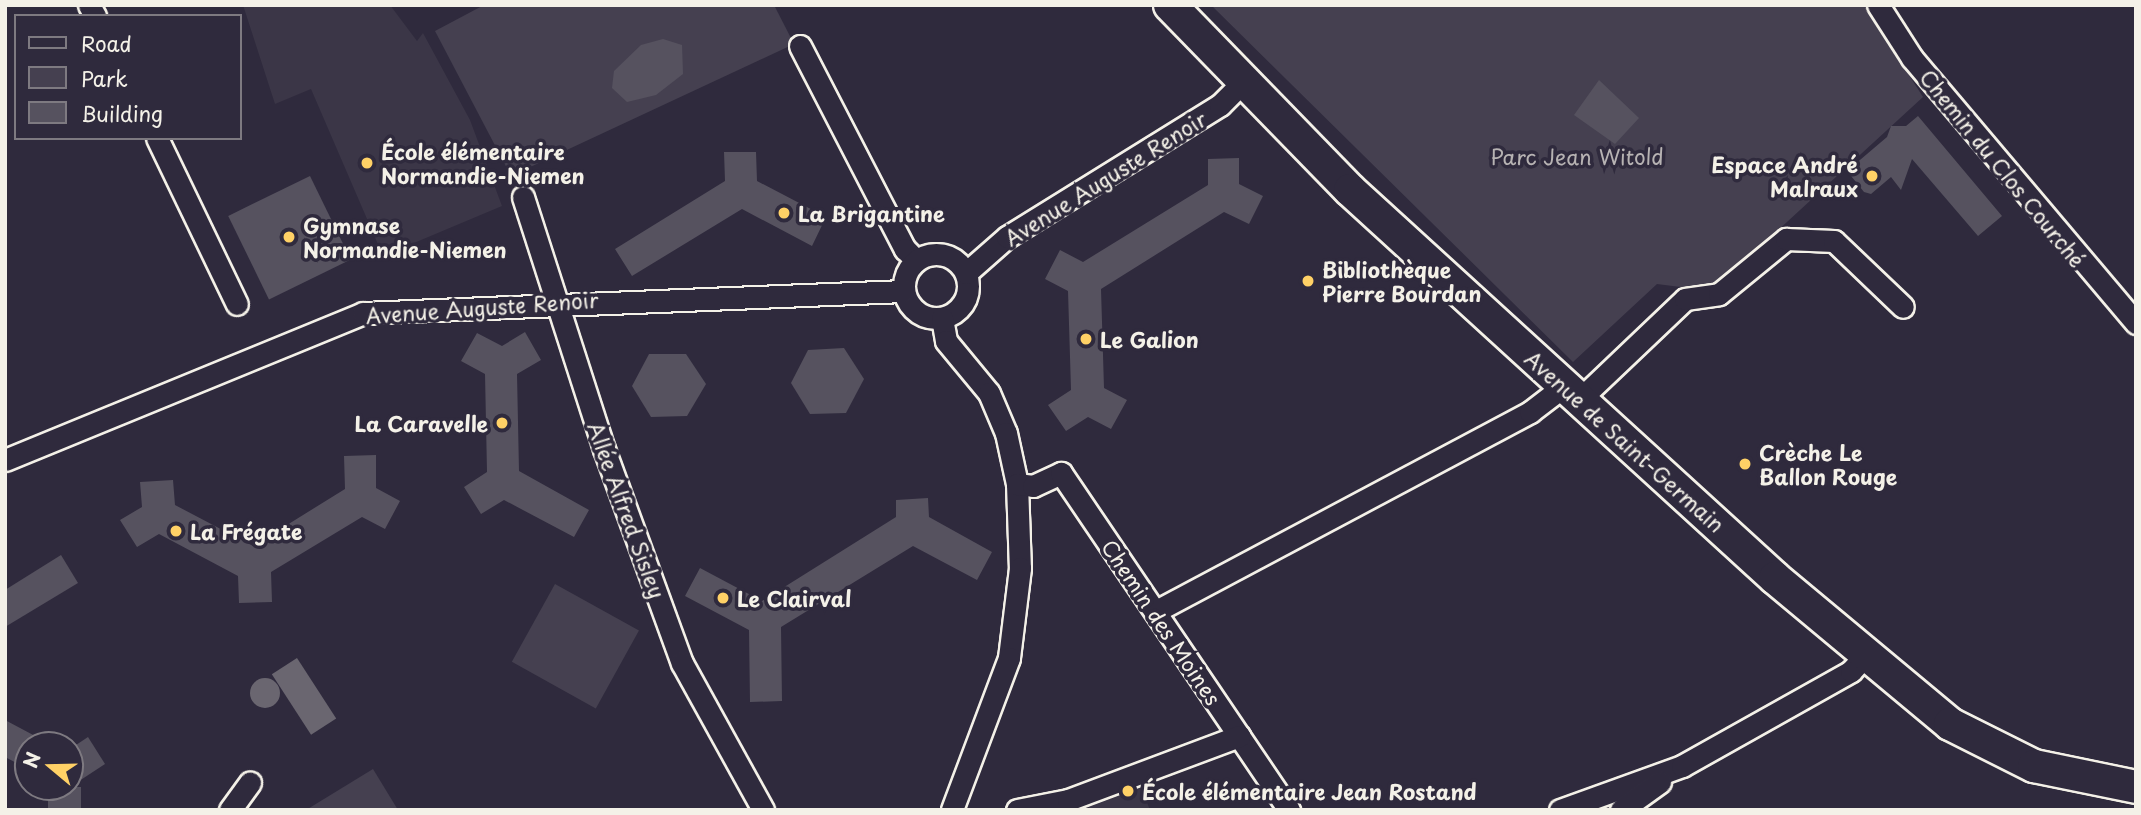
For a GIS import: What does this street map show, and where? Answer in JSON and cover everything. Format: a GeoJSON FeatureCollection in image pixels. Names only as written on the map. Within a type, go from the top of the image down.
{"type":"FeatureCollection","features":[{"type":"Feature","properties":{"kind":"main road","name":"Avenue de Saint-Germain"},"geometry":{"type":"LineString","coordinates":[[1171,5],[1243,82],[1571,393],[1866,655],[1950,724],[1994,751],[2045,769],[2136,787]]}},
{"type":"Feature","properties":{"kind":"street","name":"Chemin du Clos Courché"},"geometry":{"type":"LineString","coordinates":[[1878,5],[1912,58],[2136,323]]}},
{"type":"Feature","properties":{"kind":"street"},"geometry":{"type":"LineString","coordinates":[[800,46],[905,250],[916,260]]}},
{"type":"Feature","properties":{"kind":"street","name":"Avenue Auguste Renoir"},"geometry":{"type":"LineString","coordinates":[[966,273],[1007,237],[1210,111],[1243,82]]}},
{"type":"Feature","properties":{"kind":"street"},"geometry":{"type":"LineString","coordinates":[[157,140],[237,304]]}},
{"type":"Feature","properties":{"kind":"street","name":"Allée Alfred Sisley"},"geometry":{"type":"LineString","coordinates":[[523,197],[554,301],[682,663],[763,810]]}},
{"type":"Feature","properties":{"kind":"street"},"geometry":{"type":"LineString","coordinates":[[1156,611],[1530,412],[1571,393],[1685,299],[1719,294],[1786,239],[1834,241],[1903,307]]}},
{"type":"Feature","properties":{"kind":"street"},"geometry":{"type":"LineString","coordinates":[[944,254],[966,273],[965,301],[942,318],[917,312],[904,291],[916,260],[944,254]]}},
{"type":"Feature","properties":{"kind":"street","name":"Avenue Auguste Renoir"},"geometry":{"type":"LineString","coordinates":[[5,460],[363,313],[554,301],[904,291]]}},
{"type":"Feature","properties":{"kind":"street"},"geometry":{"type":"LineString","coordinates":[[942,318],[946,341],[989,393],[1017,484],[1020,568],[1009,658],[952,810]]}},
{"type":"Feature","properties":{"kind":"street","name":"Chemin des Moines"},"geometry":{"type":"LineString","coordinates":[[1017,484],[1032,486],[1061,473],[1289,810]]}},
{"type":"Feature","properties":{"kind":"street"},"geometry":{"type":"LineString","coordinates":[[1621,810],[1682,766],[1851,671],[1866,655]]}},
{"type":"Feature","properties":{"kind":"street"},"geometry":{"type":"LineString","coordinates":[[1017,810],[1068,800],[1239,736]]}},
{"type":"Feature","properties":{"kind":"street"},"geometry":{"type":"LineString","coordinates":[[1560,810],[1682,766]]}},
{"type":"Feature","properties":{"kind":"street"},"geometry":{"type":"LineString","coordinates":[[230,810],[250,782]]}},
{"type":"Feature","properties":{"kind":"shaded area"},"geometry":{"type":"Polygon","coordinates":[[[243,5],[390,5],[417,41],[423,33],[470,120],[502,206],[383,256],[311,89],[275,104],[243,5]]]}},
{"type":"Feature","properties":{"kind":"shaded area"},"geometry":{"type":"Polygon","coordinates":[[[297,658],[336,718],[311,735],[272,674],[297,658]]]}},
{"type":"Feature","properties":{"kind":"shaded area"},"geometry":{"type":"Polygon","coordinates":[[[265,678],[276,682],[280,693],[276,704],[265,708],[254,704],[250,693],[254,682],[265,678]]]}},
{"type":"Feature","properties":{"kind":"shaded area","name":"École élémentaire Jean Rostand"},"geometry":{"type":"Polygon","coordinates":[[[1139,782],[1150,810],[1090,810],[1087,800],[1139,782]]]}},
{"type":"Feature","properties":{"kind":"green space"},"geometry":{"type":"Polygon","coordinates":[[[484,5],[774,5],[794,44],[511,176],[435,31],[484,5]]]}},
{"type":"Feature","properties":{"kind":"green space","name":"Parc Jean Witold"},"geometry":{"type":"Polygon","coordinates":[[[1211,5],[1864,5],[1923,97],[1712,291],[1657,284],[1573,362],[1211,5]]]}},
{"type":"Feature","properties":{"kind":"green space"},"geometry":{"type":"Polygon","coordinates":[[[555,584],[639,631],[596,708],[512,662],[555,584]]]}},
{"type":"Feature","properties":{"kind":"green space"},"geometry":{"type":"Polygon","coordinates":[[[373,769],[398,810],[306,810],[373,769]]]}},
{"type":"Feature","properties":{"kind":"building"},"geometry":{"type":"Polygon","coordinates":[[[663,39],[682,45],[683,74],[656,95],[627,102],[612,88],[614,71],[641,45],[663,39]]]}},
{"type":"Feature","properties":{"kind":"building"},"geometry":{"type":"Polygon","coordinates":[[[1599,80],[1639,118],[1615,144],[1574,115],[1599,80]]]}},
{"type":"Feature","properties":{"kind":"building","name":"Espace André Malraux"},"geometry":{"type":"Polygon","coordinates":[[[1918,116],[2002,216],[1978,236],[1912,159],[1901,190],[1891,177],[1871,194],[1864,192],[1847,171],[1887,137],[1891,126],[1906,126],[1918,116]]]}},
{"type":"Feature","properties":{"kind":"building","name":"La Brigantine"},"geometry":{"type":"Polygon","coordinates":[[[724,152],[756,152],[757,181],[826,217],[812,246],[742,209],[632,276],[615,249],[725,181],[724,152]]]}},
{"type":"Feature","properties":{"kind":"building","name":"Le Galion"},"geometry":{"type":"Polygon","coordinates":[[[1239,158],[1239,184],[1263,196],[1249,224],[1224,212],[1101,289],[1104,388],[1127,400],[1111,429],[1088,417],[1066,431],[1048,405],[1071,390],[1068,291],[1045,279],[1060,250],[1083,262],[1208,185],[1208,159],[1239,158]]]}},
{"type":"Feature","properties":{"kind":"building","name":"Gymnase Normandie-Niemen"},"geometry":{"type":"Polygon","coordinates":[[[310,176],[351,260],[269,299],[228,216],[310,176]]]}},
{"type":"Feature","properties":{"kind":"building","name":"La Caravelle"},"geometry":{"type":"Polygon","coordinates":[[[525,332],[541,360],[517,374],[519,471],[589,510],[574,537],[504,500],[481,514],[464,487],[487,472],[485,374],[461,361],[477,333],[502,346],[525,332]]]}},
{"type":"Feature","properties":{"kind":"building"},"geometry":{"type":"Polygon","coordinates":[[[844,348],[864,379],[846,413],[810,414],[791,383],[808,350],[844,348]]]}},
{"type":"Feature","properties":{"kind":"building"},"geometry":{"type":"Polygon","coordinates":[[[649,354],[686,354],[706,384],[687,416],[651,417],[632,386],[649,354]]]}},
{"type":"Feature","properties":{"kind":"building","name":"La Frégate"},"geometry":{"type":"Polygon","coordinates":[[[376,455],[376,488],[400,501],[385,529],[362,517],[271,572],[272,602],[239,603],[238,576],[159,534],[137,547],[120,520],[142,507],[140,482],[173,480],[175,505],[253,546],[345,489],[344,456],[376,455]]]}},
{"type":"Feature","properties":{"kind":"building","name":"Le Clairval"},"geometry":{"type":"Polygon","coordinates":[[[928,498],[929,517],[992,552],[977,580],[913,546],[781,627],[782,701],[750,702],[749,630],[685,596],[700,568],[762,601],[896,517],[896,500],[928,498]]]}},
{"type":"Feature","properties":{"kind":"building"},"geometry":{"type":"Polygon","coordinates":[[[61,555],[78,583],[5,627],[5,590],[61,555]]]}},
{"type":"Feature","properties":{"kind":"building"},"geometry":{"type":"Polygon","coordinates":[[[5,720],[26,731],[14,731],[14,762],[5,757],[5,720]]]}},
{"type":"Feature","properties":{"kind":"building"},"geometry":{"type":"Polygon","coordinates":[[[88,737],[105,764],[84,778],[84,740],[88,737]]]}},
{"type":"Feature","properties":{"kind":"building"},"geometry":{"type":"Polygon","coordinates":[[[48,801],[81,801],[81,810],[48,810],[48,801]]]}},
{"type":"Feature","properties":{"kind":"place","name":"École élémentaire Normandie-Niemen"},"geometry":{"type":"Point","coordinates":[367,163]}},
{"type":"Feature","properties":{"kind":"place","name":"Espace André Malraux"},"geometry":{"type":"Point","coordinates":[1872,176]}},
{"type":"Feature","properties":{"kind":"place","name":"La Brigantine"},"geometry":{"type":"Point","coordinates":[784,213]}},
{"type":"Feature","properties":{"kind":"place","name":"Gymnase Normandie-Niemen"},"geometry":{"type":"Point","coordinates":[289,237]}},
{"type":"Feature","properties":{"kind":"place","name":"Bibliothèque Pierre Bourdan"},"geometry":{"type":"Point","coordinates":[1308,281]}},
{"type":"Feature","properties":{"kind":"place","name":"Le Galion"},"geometry":{"type":"Point","coordinates":[1086,339]}},
{"type":"Feature","properties":{"kind":"place","name":"La Caravelle"},"geometry":{"type":"Point","coordinates":[502,423]}},
{"type":"Feature","properties":{"kind":"place","name":"Crèche Le Ballon Rouge"},"geometry":{"type":"Point","coordinates":[1745,464]}},
{"type":"Feature","properties":{"kind":"place","name":"La Frégate"},"geometry":{"type":"Point","coordinates":[176,531]}},
{"type":"Feature","properties":{"kind":"place","name":"Le Clairval"},"geometry":{"type":"Point","coordinates":[723,598]}},
{"type":"Feature","properties":{"kind":"place","name":"École élémentaire Jean Rostand"},"geometry":{"type":"Point","coordinates":[1128,791]}}]}
